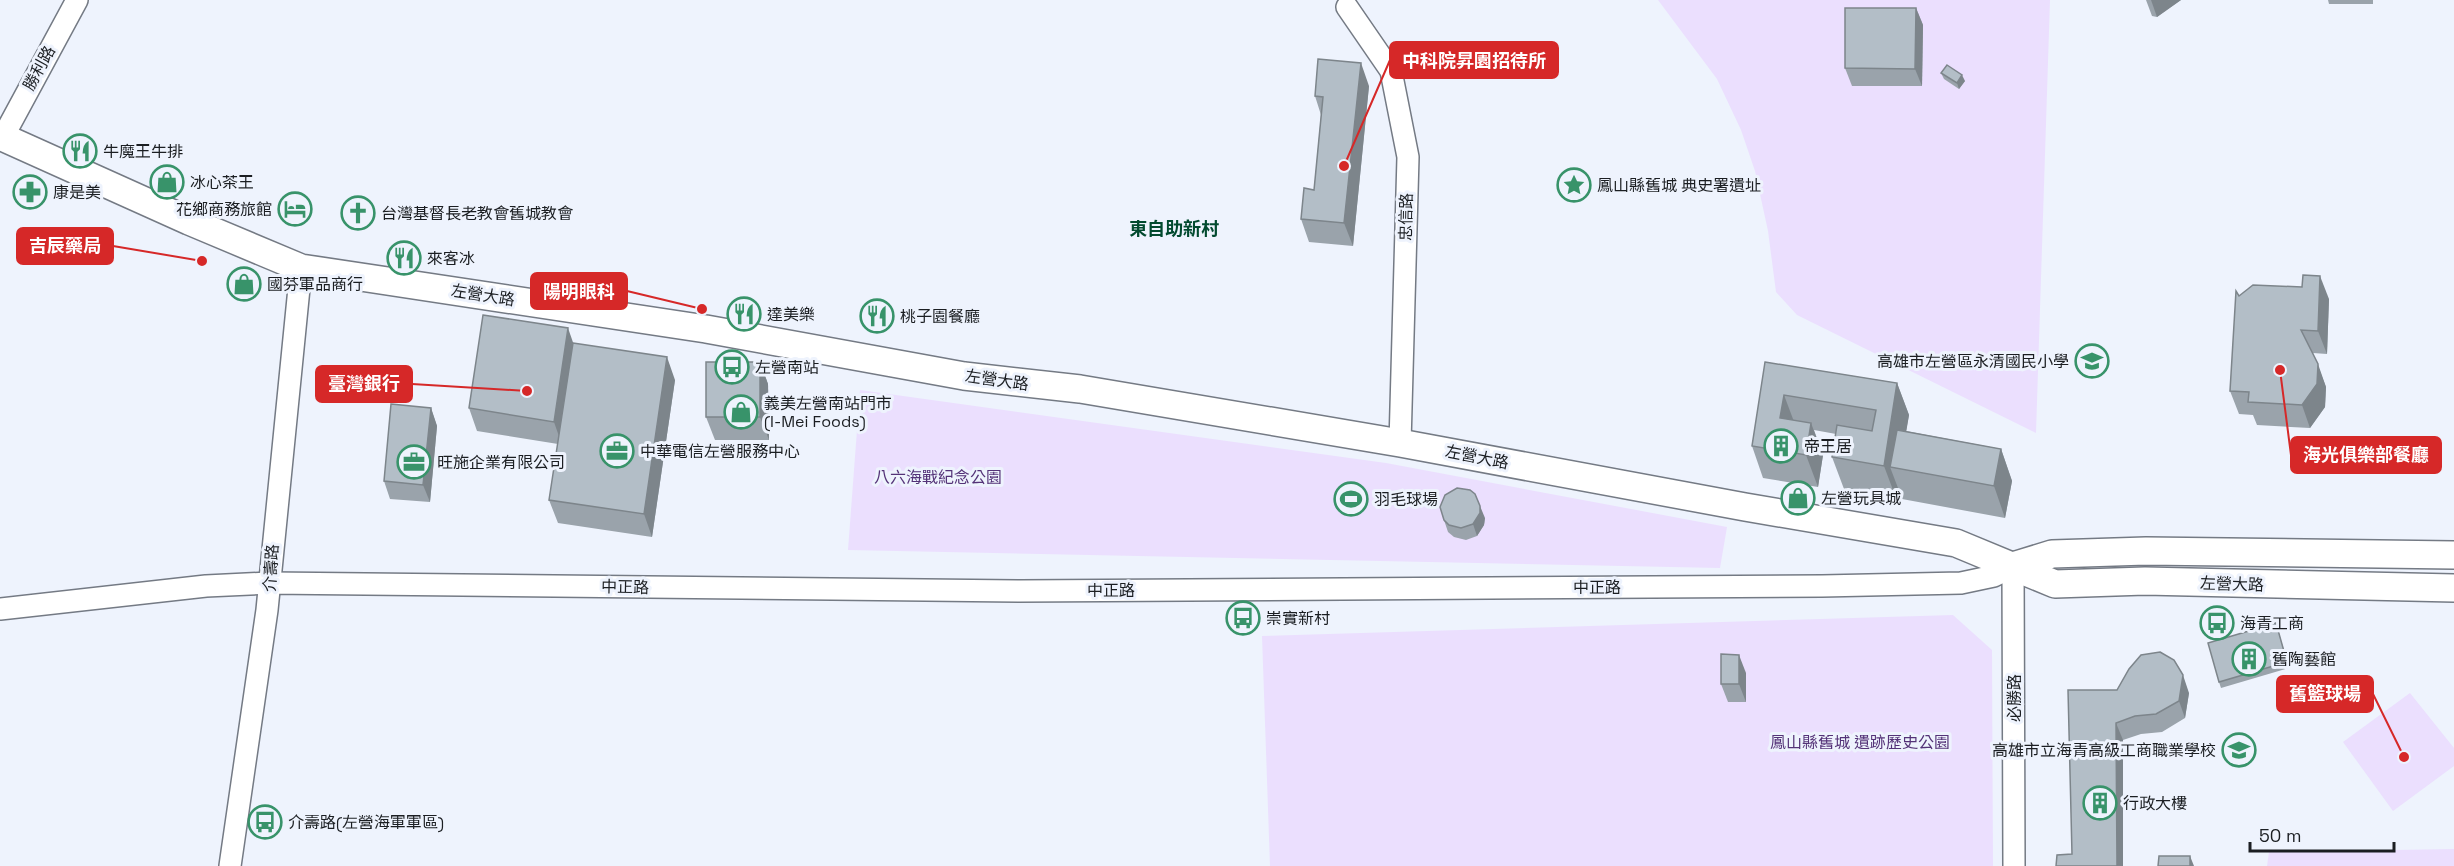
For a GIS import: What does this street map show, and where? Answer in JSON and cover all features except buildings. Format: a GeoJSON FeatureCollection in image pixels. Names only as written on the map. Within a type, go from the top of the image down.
{"type":"FeatureCollection","features":[{"type":"Feature","properties":{"kind":"street","name":"勝利路"},"geometry":{"type":"LineString","coordinates":[[2,137],[77,0]]}},
{"type":"Feature","properties":{"kind":"street","name":"忠信路"},"geometry":{"type":"LineString","coordinates":[[1347,7],[1391,71],[1407,157],[1401,443]]}},
{"type":"Feature","properties":{"kind":"street","name":"左營大路"},"geometry":{"type":"LineString","coordinates":[[2,137],[189,221],[301,268],[706,329],[964,376],[1080,389],[1401,443],[1744,507],[1956,543],[2055,584],[2145,581],[2454,588]]}},
{"type":"Feature","properties":{"kind":"street","name":"介壽路"},"geometry":{"type":"LineString","coordinates":[[230,866],[267,610],[301,268]]}},
{"type":"Feature","properties":{"kind":"street","name":"左營大路"},"geometry":{"type":"LineString","coordinates":[[2013,566],[2052,554],[2145,550],[2454,555]]}},
{"type":"Feature","properties":{"kind":"street","name":"中正路"},"geometry":{"type":"LineString","coordinates":[[0,609],[206,586],[269,583],[1020,591],[1822,586],[1962,583],[1994,576],[2013,566]]}},
{"type":"Feature","properties":{"kind":"street","name":"必勝路"},"geometry":{"type":"LineString","coordinates":[[2013,566],[2014,866]]}},
{"type":"Feature","properties":{"kind":"green space"},"geometry":{"type":"Polygon","coordinates":[[[1658,0],[2050,0],[2036,433],[1797,315],[1776,292],[1768,231],[1755,171],[1741,130],[1717,79],[1658,0]]]}},
{"type":"Feature","properties":{"kind":"green space","name":"八六海戰紀念公園"},"geometry":{"type":"Polygon","coordinates":[[[860,390],[1386,463],[1727,527],[1720,568],[848,550],[860,390]]]}},
{"type":"Feature","properties":{"kind":"green space","name":"鳳山縣舊城 遺跡歷史公園"},"geometry":{"type":"Polygon","coordinates":[[[1953,615],[1992,650],[1993,866],[1270,866],[1262,636],[1953,615]]]}},
{"type":"Feature","properties":{"kind":"green space"},"geometry":{"type":"Polygon","coordinates":[[[2410,693],[2454,748],[2454,766],[2393,811],[2343,742],[2410,693]]]}},
{"type":"Feature","properties":{"kind":"green space"},"geometry":{"type":"Polygon","coordinates":[[[2454,849],[2454,866],[2267,866],[2269,852],[2454,849]]]}},
{"type":"Feature","properties":{"kind":"place","name":"牛魔王牛排"},"geometry":{"type":"Point","coordinates":[80,151]}},
{"type":"Feature","properties":{"kind":"place","name":"中科院昇園招待所"},"geometry":{"type":"Point","coordinates":[1344,166]}},
{"type":"Feature","properties":{"kind":"place","name":"冰心茶王"},"geometry":{"type":"Point","coordinates":[167,182]}},
{"type":"Feature","properties":{"kind":"place","name":"鳳山縣舊城 典史署遺址"},"geometry":{"type":"Point","coordinates":[1574,185]}},
{"type":"Feature","properties":{"kind":"place","name":"康是美"},"geometry":{"type":"Point","coordinates":[30,192]}},
{"type":"Feature","properties":{"kind":"place","name":"花鄉商務旅館"},"geometry":{"type":"Point","coordinates":[295,209]}},
{"type":"Feature","properties":{"kind":"place","name":"台灣基督長老教會舊城教會"},"geometry":{"type":"Point","coordinates":[358,213]}},
{"type":"Feature","properties":{"kind":"place","name":"來客冰"},"geometry":{"type":"Point","coordinates":[404,258]}},
{"type":"Feature","properties":{"kind":"place","name":"吉辰藥局"},"geometry":{"type":"Point","coordinates":[202,261]}},
{"type":"Feature","properties":{"kind":"place","name":"國芬軍品商行"},"geometry":{"type":"Point","coordinates":[244,284]}},
{"type":"Feature","properties":{"kind":"place","name":"陽明眼科"},"geometry":{"type":"Point","coordinates":[702,309]}},
{"type":"Feature","properties":{"kind":"place","name":"達美樂"},"geometry":{"type":"Point","coordinates":[744,314]}},
{"type":"Feature","properties":{"kind":"place","name":"桃子園餐廳"},"geometry":{"type":"Point","coordinates":[877,316]}},
{"type":"Feature","properties":{"kind":"place","name":"高雄市左營區永清國民小學"},"geometry":{"type":"Point","coordinates":[2092,361]}},
{"type":"Feature","properties":{"kind":"place","name":"左營南站"},"geometry":{"type":"Point","coordinates":[732,367]}},
{"type":"Feature","properties":{"kind":"place","name":"海光俱樂部餐廳"},"geometry":{"type":"Point","coordinates":[2280,370]}},
{"type":"Feature","properties":{"kind":"place","name":"臺灣銀行"},"geometry":{"type":"Point","coordinates":[527,391]}},
{"type":"Feature","properties":{"kind":"place","name":"義美左營南站門市 (I-Mei Foods)"},"geometry":{"type":"Point","coordinates":[741,412]}},
{"type":"Feature","properties":{"kind":"place","name":"帝王居"},"geometry":{"type":"Point","coordinates":[1781,446]}},
{"type":"Feature","properties":{"kind":"place","name":"中華電信左營服務中心"},"geometry":{"type":"Point","coordinates":[617,451]}},
{"type":"Feature","properties":{"kind":"place","name":"旺施企業有限公司"},"geometry":{"type":"Point","coordinates":[414,462]}},
{"type":"Feature","properties":{"kind":"place","name":"左營玩具城"},"geometry":{"type":"Point","coordinates":[1798,498]}},
{"type":"Feature","properties":{"kind":"place","name":"羽毛球場"},"geometry":{"type":"Point","coordinates":[1351,499]}},
{"type":"Feature","properties":{"kind":"place","name":"崇實新村"},"geometry":{"type":"Point","coordinates":[1243,618]}},
{"type":"Feature","properties":{"kind":"place","name":"海青工商"},"geometry":{"type":"Point","coordinates":[2217,623]}},
{"type":"Feature","properties":{"kind":"place","name":"舊陶藝館"},"geometry":{"type":"Point","coordinates":[2249,659]}},
{"type":"Feature","properties":{"kind":"place","name":"高雄市立海青高級工商職業學校"},"geometry":{"type":"Point","coordinates":[2239,750]}},
{"type":"Feature","properties":{"kind":"place","name":"舊籃球場"},"geometry":{"type":"Point","coordinates":[2404,757]}},
{"type":"Feature","properties":{"kind":"place","name":"行政大樓"},"geometry":{"type":"Point","coordinates":[2100,803]}},
{"type":"Feature","properties":{"kind":"place","name":"介壽路(左營海軍軍區)"},"geometry":{"type":"Point","coordinates":[265,822]}},
{"type":"Feature","properties":{"kind":"district","name":"東自助新村"},"geometry":{"type":"Point","coordinates":[1174,228]}}]}
